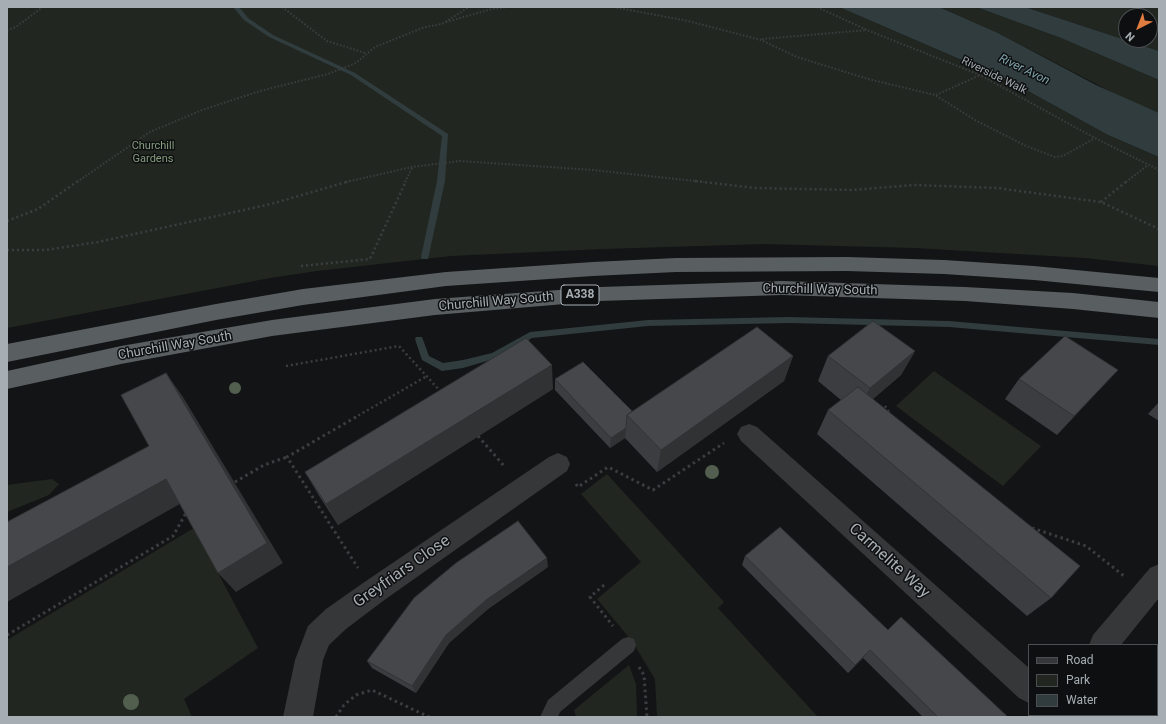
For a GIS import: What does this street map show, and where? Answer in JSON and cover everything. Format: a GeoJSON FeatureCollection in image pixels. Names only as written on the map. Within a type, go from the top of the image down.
{"type":"FeatureCollection","features":[{"type":"Feature","properties":{"kind":"highway","name":"Churchill Way South"},"geometry":{"type":"LineString","coordinates":[[7,353],[216,312],[310,296],[446,280],[593,269],[676,265],[862,265],[1034,273],[1159,285]]}},
{"type":"Feature","properties":{"kind":"highway","name":"Churchill Way South"},"geometry":{"type":"LineString","coordinates":[[9,380],[121,355],[272,328],[435,307],[600,294],[782,288],[949,293],[1073,301],[1159,310]]}},
{"type":"Feature","properties":{"kind":"street","name":"Carmelite Way"},"geometry":{"type":"LineString","coordinates":[[749,434],[1028,687]]}},
{"type":"Feature","properties":{"kind":"street","name":"Greyfriars Close"},"geometry":{"type":"LineString","coordinates":[[298,717],[310,660],[318,636],[336,619],[373,592],[558,464]]}},
{"type":"Feature","properties":{"kind":"street"},"geometry":{"type":"LineString","coordinates":[[1104,644],[1152,585]]}},
{"type":"Feature","properties":{"kind":"lane"},"geometry":{"type":"LineString","coordinates":[[549,717],[554,706],[628,645]]}},
{"type":"Feature","properties":{"kind":"path"},"geometry":{"type":"LineString","coordinates":[[7,30],[16,27],[43,7]]}},
{"type":"Feature","properties":{"kind":"path"},"geometry":{"type":"LineString","coordinates":[[282,7],[327,41],[366,54]]}},
{"type":"Feature","properties":{"kind":"path"},"geometry":{"type":"LineString","coordinates":[[442,24],[469,7]]}},
{"type":"Feature","properties":{"kind":"path"},"geometry":{"type":"LineString","coordinates":[[7,221],[38,209],[150,132],[202,110],[260,91],[328,74],[356,63],[375,47],[425,27],[442,24],[492,9],[508,7]]}},
{"type":"Feature","properties":{"kind":"path"},"geometry":{"type":"LineString","coordinates":[[613,7],[688,21],[726,32],[762,40],[797,57],[868,79],[935,95],[975,120],[1026,146],[1055,156],[1063,156],[1095,138]]}},
{"type":"Feature","properties":{"kind":"path","name":"Riverside Walk"},"geometry":{"type":"LineString","coordinates":[[817,7],[867,30],[980,75],[1095,138],[1159,170]]}},
{"type":"Feature","properties":{"kind":"path"},"geometry":{"type":"LineString","coordinates":[[762,40],[867,30]]}},
{"type":"Feature","properties":{"kind":"path"},"geometry":{"type":"LineString","coordinates":[[935,95],[980,75]]}},
{"type":"Feature","properties":{"kind":"path"},"geometry":{"type":"LineString","coordinates":[[7,250],[46,250],[98,242],[271,204],[334,185],[412,167],[460,161],[593,170],[755,188],[853,190],[913,185],[997,188],[1102,202],[1159,229]]}},
{"type":"Feature","properties":{"kind":"path"},"geometry":{"type":"LineString","coordinates":[[1102,202],[1148,165]]}},
{"type":"Feature","properties":{"kind":"path"},"geometry":{"type":"LineString","coordinates":[[301,266],[370,259],[412,167]]}},
{"type":"Feature","properties":{"kind":"path"},"geometry":{"type":"LineString","coordinates":[[286,366],[399,346],[446,398]]}},
{"type":"Feature","properties":{"kind":"path"},"geometry":{"type":"LineString","coordinates":[[235,482],[264,465],[287,457],[427,376]]}},
{"type":"Feature","properties":{"kind":"path"},"geometry":{"type":"LineString","coordinates":[[885,406],[892,418]]}},
{"type":"Feature","properties":{"kind":"path"},"geometry":{"type":"LineString","coordinates":[[558,464],[578,486],[608,467],[653,490],[719,444],[749,434]]}},
{"type":"Feature","properties":{"kind":"path"},"geometry":{"type":"LineString","coordinates":[[478,436],[523,489]]}},
{"type":"Feature","properties":{"kind":"path"},"geometry":{"type":"LineString","coordinates":[[287,457],[373,592]]}},
{"type":"Feature","properties":{"kind":"path"},"geometry":{"type":"LineString","coordinates":[[7,635],[173,536],[189,508]]}},
{"type":"Feature","properties":{"kind":"path"},"geometry":{"type":"LineString","coordinates":[[1025,526],[1086,546],[1152,585]]}},
{"type":"Feature","properties":{"kind":"path"},"geometry":{"type":"LineString","coordinates":[[336,717],[344,705],[356,695],[372,690],[429,717]]}},
{"type":"Feature","properties":{"kind":"green space","name":"Churchill Gardens"},"geometry":{"type":"Polygon","coordinates":[[[7,7],[839,7],[1008,80],[1108,135],[1159,157],[1159,266],[1085,258],[915,248],[764,244],[602,249],[451,256],[317,271],[270,278],[7,328],[7,7]]]}},
{"type":"Feature","properties":{"kind":"green space"},"geometry":{"type":"Polygon","coordinates":[[[939,7],[976,7],[1061,38],[1159,80],[1159,113],[1129,101],[998,33],[939,7]]]}},
{"type":"Feature","properties":{"kind":"green space"},"geometry":{"type":"Polygon","coordinates":[[[1025,7],[1159,7],[1159,51],[1150,48],[1158,48],[1158,8],[1118,8],[1118,37],[1025,7]]]}},
{"type":"Feature","properties":{"kind":"green space"},"geometry":{"type":"Polygon","coordinates":[[[934,371],[1041,446],[1003,486],[896,406],[934,371]]]}},
{"type":"Feature","properties":{"kind":"green space"},"geometry":{"type":"Polygon","coordinates":[[[607,474],[724,602],[718,608],[818,717],[657,717],[655,679],[632,641],[597,599],[641,562],[581,494],[607,474]]]}},
{"type":"Feature","properties":{"kind":"green space"},"geometry":{"type":"Polygon","coordinates":[[[52,479],[59,484],[49,495],[7,512],[7,485],[52,479]]]}},
{"type":"Feature","properties":{"kind":"green space"},"geometry":{"type":"Polygon","coordinates":[[[194,528],[258,648],[184,699],[192,717],[7,717],[7,640],[194,528]]]}},
{"type":"Feature","properties":{"kind":"green space"},"geometry":{"type":"Polygon","coordinates":[[[629,665],[636,684],[637,717],[576,717],[574,710],[629,665]]]}},
{"type":"Feature","properties":{"kind":"water","name":"River Avon"},"geometry":{"type":"Polygon","coordinates":[[[839,7],[939,7],[998,33],[1096,85],[1159,113],[1159,157],[1108,135],[1008,80],[839,7]]]}},
{"type":"Feature","properties":{"kind":"water"},"geometry":{"type":"Polygon","coordinates":[[[976,7],[1025,7],[1118,38],[1118,48],[1150,48],[1159,51],[1159,80],[1061,38],[976,7]]]}},
{"type":"Feature","properties":{"kind":"building"},"geometry":{"type":"Polygon","coordinates":[[[873,321],[915,351],[870,388],[828,356],[873,321]]]}},
{"type":"Feature","properties":{"kind":"building"},"geometry":{"type":"Polygon","coordinates":[[[757,327],[793,356],[661,450],[627,415],[757,327]]]}},
{"type":"Feature","properties":{"kind":"building"},"geometry":{"type":"Polygon","coordinates":[[[1065,336],[1118,370],[1074,416],[1019,379],[1065,336]]]}},
{"type":"Feature","properties":{"kind":"building"},"geometry":{"type":"Polygon","coordinates":[[[526,338],[552,365],[326,504],[305,472],[526,338]]]}},
{"type":"Feature","properties":{"kind":"building"},"geometry":{"type":"Polygon","coordinates":[[[583,362],[632,411],[627,415],[626,428],[611,438],[555,379],[583,362]]]}},
{"type":"Feature","properties":{"kind":"building"},"geometry":{"type":"Polygon","coordinates":[[[166,373],[267,543],[218,573],[166,479],[7,567],[7,522],[149,446],[121,395],[166,373]]]}},
{"type":"Feature","properties":{"kind":"building"},"geometry":{"type":"Polygon","coordinates":[[[858,387],[1080,566],[1051,598],[828,410],[858,387]]]}},
{"type":"Feature","properties":{"kind":"building"},"geometry":{"type":"Polygon","coordinates":[[[518,521],[547,558],[486,600],[446,635],[412,686],[367,661],[414,598],[456,563],[518,521]]]}},
{"type":"Feature","properties":{"kind":"building"},"geometry":{"type":"Polygon","coordinates":[[[780,527],[888,630],[901,617],[1008,717],[938,717],[870,650],[855,665],[745,556],[780,527]]]}},
{"type":"Feature","properties":{"kind":"waterway"},"geometry":{"type":"LineString","coordinates":[[236,7],[246,19],[271,36],[353,74],[446,135],[441,181],[425,257]]}},
{"type":"Feature","properties":{"kind":"waterway"},"geometry":{"type":"LineString","coordinates":[[419,339],[425,358],[442,367],[463,364],[494,356],[530,335],[648,323],[789,320],[949,324],[1159,342]]}}]}
